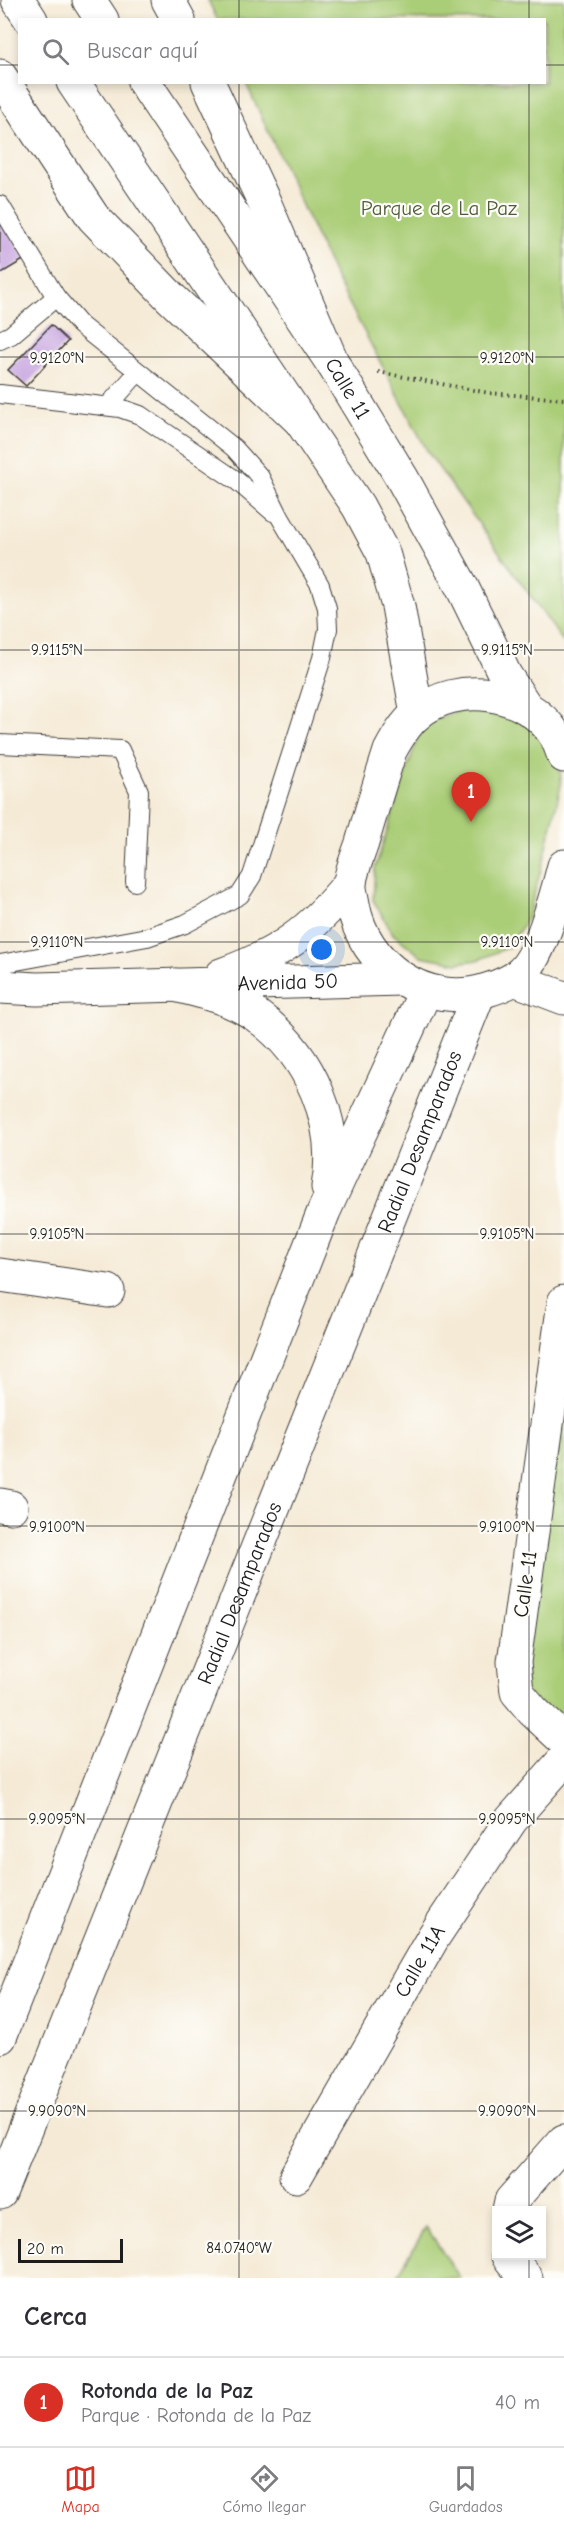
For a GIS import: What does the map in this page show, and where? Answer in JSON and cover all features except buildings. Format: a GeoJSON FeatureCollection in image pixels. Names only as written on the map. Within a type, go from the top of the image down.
{"type":"FeatureCollection","features":[{"type":"Feature","properties":{"kind":"main road"},"geometry":{"type":"LineString","coordinates":[[18,0],[30,18]]}},
{"type":"Feature","properties":{"kind":"main road"},"geometry":{"type":"LineString","coordinates":[[89,0],[101,18]]}},
{"type":"Feature","properties":{"kind":"main road"},"geometry":{"type":"LineString","coordinates":[[168,0],[178,18]]}},
{"type":"Feature","properties":{"kind":"main road"},"geometry":{"type":"LineString","coordinates":[[0,76],[93,217],[171,298],[302,422]]}},
{"type":"Feature","properties":{"kind":"main road"},"geometry":{"type":"LineString","coordinates":[[74,84],[358,506],[383,553],[398,606],[417,714]]}},
{"type":"Feature","properties":{"kind":"main road","name":"Calle 11"},"geometry":{"type":"LineString","coordinates":[[145,84],[333,364],[402,478],[462,587],[505,675],[526,707]]}},
{"type":"Feature","properties":{"kind":"main road"},"geometry":{"type":"LineString","coordinates":[[209,84],[265,204],[333,364]]}},
{"type":"Feature","properties":{"kind":"main road"},"geometry":{"type":"LineString","coordinates":[[0,2037],[413,984],[384,966],[372,953],[361,934],[355,915],[350,883],[390,751],[400,733],[417,714],[440,700],[468,693],[498,695],[526,707],[544,722],[561,743]]}},
{"type":"Feature","properties":{"kind":"main road"},"geometry":{"type":"LineString","coordinates":[[479,993],[514,979],[524,971],[536,954],[562,881]]}},
{"type":"Feature","properties":{"kind":"main road","name":"Avenida 50"},"geometry":{"type":"LineString","coordinates":[[175,985],[216,977],[246,966],[292,942],[324,915],[350,883]]}},
{"type":"Feature","properties":{"kind":"main road"},"geometry":{"type":"LineString","coordinates":[[514,979],[564,998]]}},
{"type":"Feature","properties":{"kind":"main road","name":"Avenida 50"},"geometry":{"type":"LineString","coordinates":[[0,987],[37,989],[175,985],[413,984],[451,994],[479,993]]}},
{"type":"Feature","properties":{"kind":"main road"},"geometry":{"type":"LineString","coordinates":[[175,985],[218,996],[257,1016],[290,1046],[314,1082],[328,1124],[332,1168],[324,1211]]}},
{"type":"Feature","properties":{"kind":"main road","name":"Radial Desamparados"},"geometry":{"type":"LineString","coordinates":[[0,2193],[479,993]]}},
{"type":"Feature","properties":{"kind":"main road"},"geometry":{"type":"LineString","coordinates":[[0,1275],[108,1291]]}},
{"type":"Feature","properties":{"kind":"main road","name":"Calle 11"},"geometry":{"type":"LineString","coordinates":[[564,1302],[514,1662],[517,1692],[533,1711],[564,1740]]}},
{"type":"Feature","properties":{"kind":"main road","name":"Calle 11A"},"geometry":{"type":"LineString","coordinates":[[296,2176],[434,1936],[511,1820],[564,1760]]}},
{"type":"Feature","properties":{"kind":"main road"},"geometry":{"type":"LineString","coordinates":[[510,2206],[511,2201],[564,2141]]}},
{"type":"Feature","properties":{"kind":"main road"},"geometry":{"type":"LineString","coordinates":[[511,2260],[525,2278]]}},
{"type":"Feature","properties":{"kind":"lane"},"geometry":{"type":"LineString","coordinates":[[0,205],[56,297],[80,325],[234,448],[260,477],[280,518],[320,585],[327,608],[328,628],[322,658],[252,876],[240,894],[184,924],[147,937],[0,964]]}},
{"type":"Feature","properties":{"kind":"lane"},"geometry":{"type":"LineString","coordinates":[[0,340],[11,335],[56,297]]}},
{"type":"Feature","properties":{"kind":"lane"},"geometry":{"type":"LineString","coordinates":[[108,406],[138,372]]}},
{"type":"Feature","properties":{"kind":"lane"},"geometry":{"type":"LineString","coordinates":[[0,394],[108,406],[140,415],[237,481],[280,518]]}},
{"type":"Feature","properties":{"kind":"lane"},"geometry":{"type":"LineString","coordinates":[[0,744],[120,750],[139,791],[135,882]]}},
{"type":"Feature","properties":{"kind":"path"},"geometry":{"type":"LineString","coordinates":[[333,364],[489,393],[564,399]]}},
{"type":"Feature","properties":{"kind":"green space","name":"Parque de La Paz"},"geometry":{"type":"Polygon","coordinates":[[[208,0],[564,0],[564,643],[429,454],[333,273],[246,84],[546,84],[546,18],[217,18],[208,0]]]}},
{"type":"Feature","properties":{"kind":"green space"},"geometry":{"type":"Polygon","coordinates":[[[474,706],[532,719],[560,761],[561,785],[544,860],[527,919],[509,947],[478,960],[457,963],[421,956],[393,934],[373,900],[375,868],[417,739],[431,721],[474,706]]]}},
{"type":"Feature","properties":{"kind":"green space"},"geometry":{"type":"Polygon","coordinates":[[[564,1303],[564,1740],[517,1692],[564,1303]]]}},
{"type":"Feature","properties":{"kind":"green space"},"geometry":{"type":"Polygon","coordinates":[[[426,2227],[460,2278],[396,2278],[426,2227]]]}},
{"type":"Feature","properties":{"kind":"place","name":"Rotonda de la Paz"},"geometry":{"type":"Point","coordinates":[471,822]}}]}
